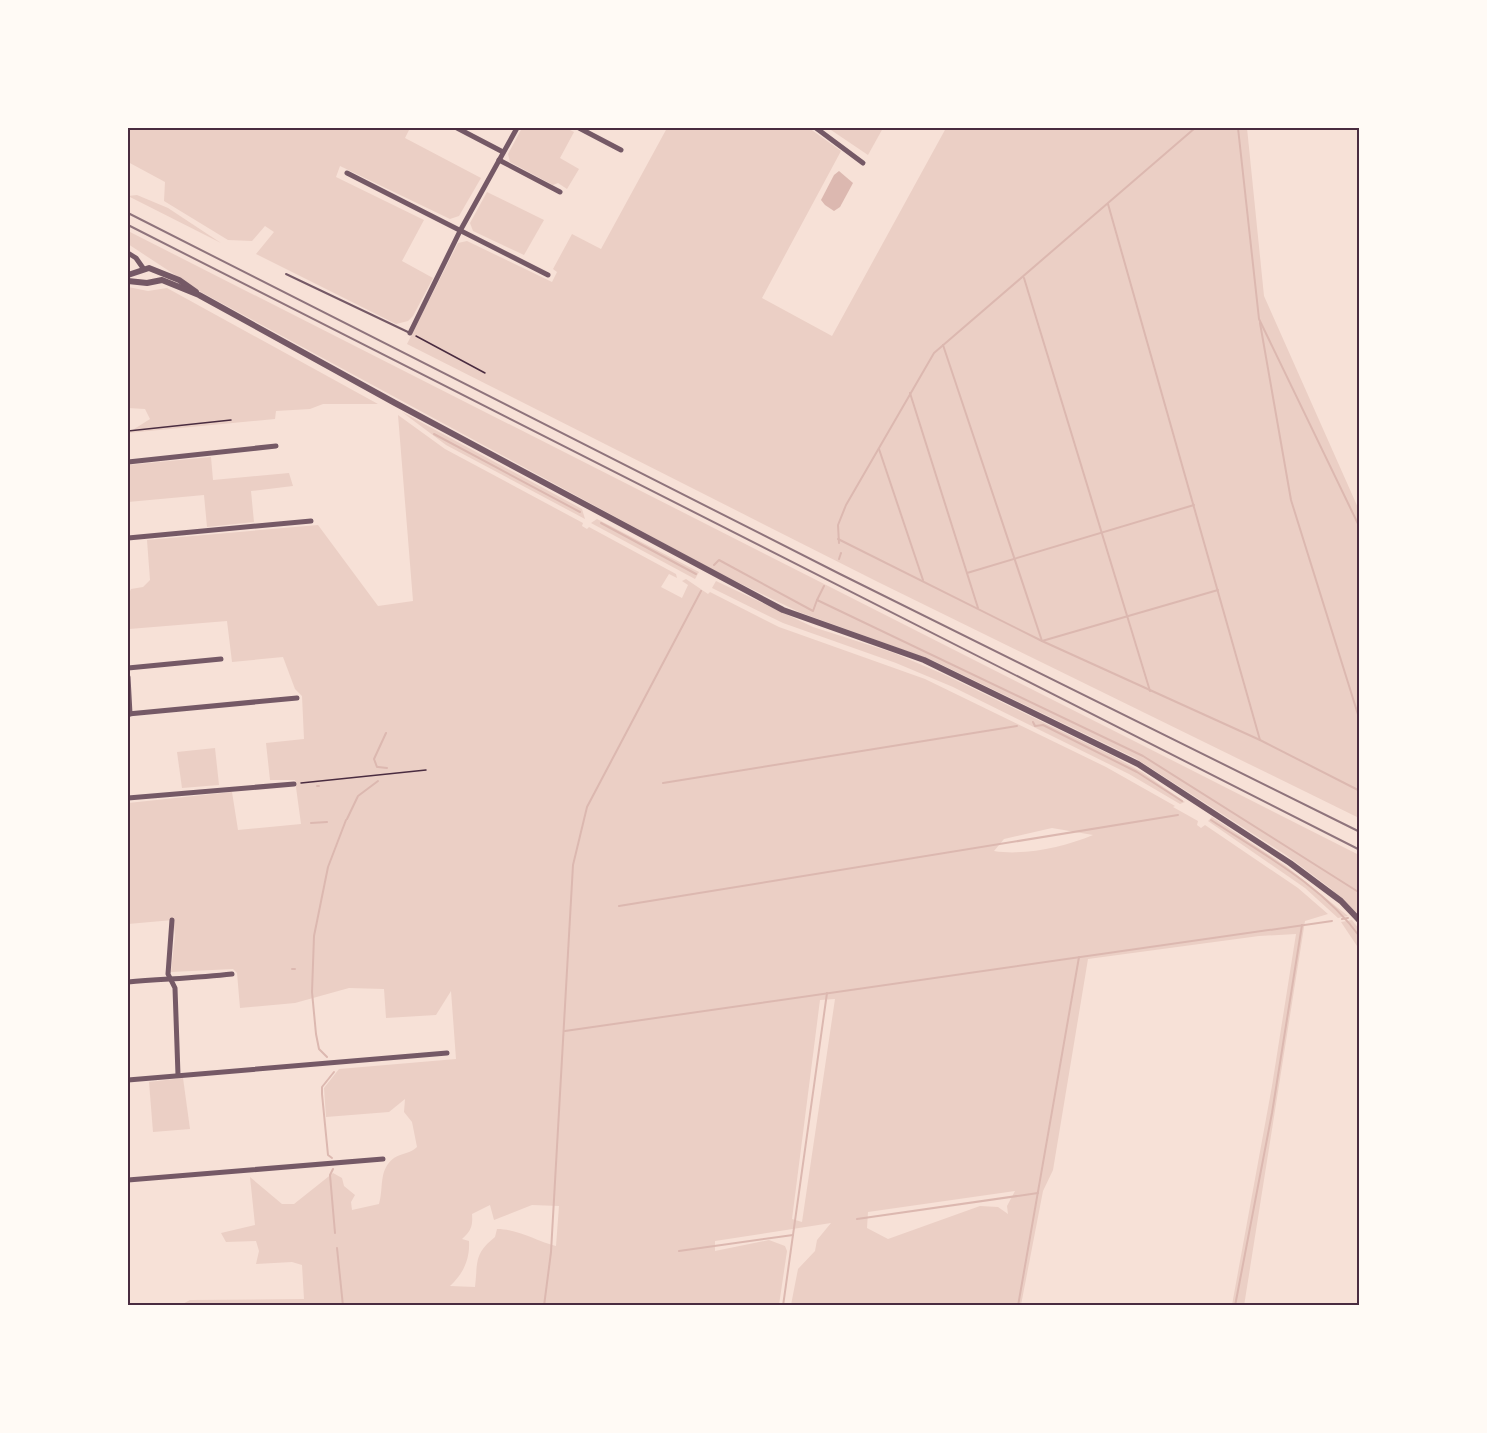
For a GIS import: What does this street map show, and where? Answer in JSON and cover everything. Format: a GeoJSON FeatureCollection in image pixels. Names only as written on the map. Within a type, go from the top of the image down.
{"type":"FeatureCollection","features":[{"type":"Feature","properties":{"kind":"street"},"geometry":{"type":"LineString","coordinates":[[457,128],[503,152]]}},
{"type":"Feature","properties":{"kind":"street"},"geometry":{"type":"LineString","coordinates":[[410,333],[460,231],[517,128]]}},
{"type":"Feature","properties":{"kind":"street"},"geometry":{"type":"LineString","coordinates":[[579,128],[621,150]]}},
{"type":"Feature","properties":{"kind":"street"},"geometry":{"type":"LineString","coordinates":[[816,128],[863,163]]}},
{"type":"Feature","properties":{"kind":"street"},"geometry":{"type":"LineString","coordinates":[[499,160],[560,192]]}},
{"type":"Feature","properties":{"kind":"street"},"geometry":{"type":"LineString","coordinates":[[346,173],[548,275]]}},
{"type":"Feature","properties":{"kind":"street"},"geometry":{"type":"LineString","coordinates":[[128,254],[136,258],[141,270],[141,280]]}},
{"type":"Feature","properties":{"kind":"street"},"geometry":{"type":"LineString","coordinates":[[128,275],[141,270],[153,271],[186,284],[199,295]]}},
{"type":"Feature","properties":{"kind":"street"},"geometry":{"type":"LineString","coordinates":[[153,271],[153,280]]}},
{"type":"Feature","properties":{"kind":"street"},"geometry":{"type":"LineString","coordinates":[[128,281],[141,280],[147,283],[153,280],[165,281],[199,295],[417,415],[772,604],[924,660],[1138,764],[1290,863],[1341,901],[1359,921]]}},
{"type":"Feature","properties":{"kind":"street"},"geometry":{"type":"LineString","coordinates":[[128,462],[276,446]]}},
{"type":"Feature","properties":{"kind":"street"},"geometry":{"type":"LineString","coordinates":[[128,538],[311,521]]}},
{"type":"Feature","properties":{"kind":"street"},"geometry":{"type":"LineString","coordinates":[[128,668],[221,659]]}},
{"type":"Feature","properties":{"kind":"street"},"geometry":{"type":"LineString","coordinates":[[128,677],[129,714],[297,698]]}},
{"type":"Feature","properties":{"kind":"street"},"geometry":{"type":"LineString","coordinates":[[128,798],[294,784]]}},
{"type":"Feature","properties":{"kind":"street"},"geometry":{"type":"LineString","coordinates":[[172,920],[168,974],[175,990],[178,1075]]}},
{"type":"Feature","properties":{"kind":"street"},"geometry":{"type":"LineString","coordinates":[[128,982],[171,981],[232,974]]}},
{"type":"Feature","properties":{"kind":"street"},"geometry":{"type":"LineString","coordinates":[[128,1080],[447,1053]]}},
{"type":"Feature","properties":{"kind":"street"},"geometry":{"type":"LineString","coordinates":[[128,1180],[383,1158]]}},
{"type":"Feature","properties":{"kind":"lane"},"geometry":{"type":"LineString","coordinates":[[286,274],[410,333]]}},
{"type":"Feature","properties":{"kind":"path"},"geometry":{"type":"LineString","coordinates":[[410,333],[485,373]]}},
{"type":"Feature","properties":{"kind":"path"},"geometry":{"type":"LineString","coordinates":[[128,431],[231,420]]}},
{"type":"Feature","properties":{"kind":"path"},"geometry":{"type":"LineString","coordinates":[[294,784],[426,770]]}},
{"type":"Feature","properties":{"kind":"shaded area"},"geometry":{"type":"Polygon","coordinates":[[[128,128],[410,128],[405,138],[481,178],[459,216],[450,219],[340,166],[336,177],[424,220],[402,261],[433,278],[413,316],[408,321],[396,324],[256,254],[274,232],[265,226],[252,241],[228,240],[164,201],[165,182],[128,162],[128,128]]]}},
{"type":"Feature","properties":{"kind":"shaded area"},"geometry":{"type":"Polygon","coordinates":[[[522,128],[566,128],[574,132],[560,158],[579,169],[567,189],[558,183],[553,185],[510,162],[508,154],[522,128]]]}},
{"type":"Feature","properties":{"kind":"shaded area"},"geometry":{"type":"Polygon","coordinates":[[[667,128],[809,128],[841,151],[762,298],[832,336],[946,128],[1247,128],[1264,296],[1359,510],[1359,818],[878,582],[407,344],[458,243],[467,241],[552,282],[557,272],[553,269],[572,234],[601,249],[667,128]]]}},
{"type":"Feature","properties":{"kind":"shaded area"},"geometry":{"type":"Polygon","coordinates":[[[828,128],[883,128],[868,155],[828,128]]]}},
{"type":"Feature","properties":{"kind":"shaded area"},"geometry":{"type":"Polygon","coordinates":[[[839,171],[853,183],[840,207],[834,211],[821,200],[834,175],[839,171]]]}},
{"type":"Feature","properties":{"kind":"shaded area"},"geometry":{"type":"Polygon","coordinates":[[[487,192],[544,220],[524,255],[473,231],[470,223],[487,192]]]}},
{"type":"Feature","properties":{"kind":"shaded area"},"geometry":{"type":"Polygon","coordinates":[[[137,195],[168,208],[221,243],[128,196],[137,195]]]}},
{"type":"Feature","properties":{"kind":"shaded area"},"geometry":{"type":"Polygon","coordinates":[[[128,231],[1359,855],[1359,915],[1330,888],[1286,855],[1135,758],[934,661],[799,612],[719,573],[201,292],[128,244],[128,231]]]}},
{"type":"Feature","properties":{"kind":"shaded area"},"geometry":{"type":"Polygon","coordinates":[[[128,287],[148,291],[167,288],[378,404],[323,404],[310,409],[276,411],[275,419],[128,433],[150,419],[145,409],[128,408],[128,287]]]}},
{"type":"Feature","properties":{"kind":"shaded area"},"geometry":{"type":"Polygon","coordinates":[[[402,412],[582,509],[585,519],[446,445],[402,412]]]}},
{"type":"Feature","properties":{"kind":"shaded area"},"geometry":{"type":"Polygon","coordinates":[[[398,415],[445,449],[583,523],[582,526],[587,529],[589,527],[676,574],[677,578],[669,574],[661,587],[682,598],[688,585],[682,581],[686,579],[708,594],[710,592],[779,627],[925,679],[1106,767],[1175,806],[1173,807],[1198,821],[1197,825],[1201,828],[1205,825],[1298,888],[1328,914],[1305,921],[1244,1306],[1232,1305],[1272,1086],[1296,934],[1259,936],[1088,959],[1053,1170],[1043,1191],[1021,1305],[791,1305],[798,1269],[815,1251],[817,1240],[831,1223],[715,1241],[715,1251],[769,1240],[785,1246],[787,1251],[779,1305],[179,1306],[190,1300],[304,1299],[302,1265],[292,1262],[256,1264],[259,1251],[256,1241],[226,1242],[221,1233],[255,1225],[250,1177],[282,1204],[294,1204],[333,1173],[342,1178],[344,1186],[355,1195],[351,1202],[352,1210],[379,1204],[384,1174],[389,1163],[397,1156],[417,1147],[412,1122],[404,1112],[405,1099],[389,1112],[326,1117],[324,1088],[339,1069],[456,1059],[451,991],[436,1015],[386,1018],[384,989],[349,988],[295,1003],[240,1008],[237,973],[233,969],[171,972],[175,935],[173,920],[128,924],[128,803],[232,792],[238,830],[301,824],[295,780],[270,780],[266,743],[304,739],[302,696],[295,689],[283,657],[232,662],[227,621],[129,629],[128,595],[131,589],[143,587],[150,580],[147,540],[318,525],[378,606],[413,601],[398,415]],[[1052,828],[1004,839],[994,851],[1018,852],[1044,849],[1093,835],[1052,828]],[[835,999],[820,1000],[792,1219],[802,1222],[835,999]],[[1015,1191],[868,1212],[867,1228],[888,1239],[980,1206],[998,1207],[1008,1214],[1007,1206],[1015,1191]],[[490,1205],[472,1214],[471,1228],[462,1239],[469,1241],[467,1260],[459,1277],[450,1286],[475,1287],[480,1253],[495,1237],[497,1229],[520,1233],[556,1246],[559,1206],[532,1205],[494,1220],[490,1205]]]}},
{"type":"Feature","properties":{"kind":"shaded area"},"geometry":{"type":"Polygon","coordinates":[[[211,457],[213,480],[289,473],[293,486],[251,491],[254,522],[207,527],[204,495],[128,502],[128,465],[211,457]]]}},
{"type":"Feature","properties":{"kind":"shaded area"},"geometry":{"type":"Polygon","coordinates":[[[597,519],[699,572],[695,579],[591,523],[597,519]]]}},
{"type":"Feature","properties":{"kind":"shaded area"},"geometry":{"type":"Polygon","coordinates":[[[716,581],[813,627],[894,653],[943,674],[1111,755],[1142,772],[1185,802],[1180,804],[1129,774],[953,687],[896,663],[783,623],[712,588],[716,581]]]}},
{"type":"Feature","properties":{"kind":"shaded area"},"geometry":{"type":"Polygon","coordinates":[[[215,748],[219,785],[182,788],[177,752],[215,748]]]}},
{"type":"Feature","properties":{"kind":"shaded area"},"geometry":{"type":"Polygon","coordinates":[[[1212,817],[1286,866],[1348,916],[1338,918],[1305,888],[1208,821],[1212,817]]]}},
{"type":"Feature","properties":{"kind":"shaded area"},"geometry":{"type":"Polygon","coordinates":[[[1352,920],[1359,929],[1359,949],[1341,922],[1352,920]]]}},
{"type":"Feature","properties":{"kind":"shaded area"},"geometry":{"type":"Polygon","coordinates":[[[183,1078],[190,1129],[153,1132],[149,1082],[183,1078]]]}},
{"type":"Feature","properties":{"kind":"waterway"},"geometry":{"type":"LineString","coordinates":[[839,543],[838,525],[846,505],[934,353],[1195,128]]}},
{"type":"Feature","properties":{"kind":"waterway"},"geometry":{"type":"LineString","coordinates":[[1238,128],[1259,319],[1360,528]]}},
{"type":"Feature","properties":{"kind":"waterway"},"geometry":{"type":"LineString","coordinates":[[1108,204],[1260,740]]}},
{"type":"Feature","properties":{"kind":"waterway"},"geometry":{"type":"LineString","coordinates":[[1024,278],[1150,691]]}},
{"type":"Feature","properties":{"kind":"waterway"},"geometry":{"type":"LineString","coordinates":[[1260,323],[1291,500],[1360,721]]}},
{"type":"Feature","properties":{"kind":"waterway"},"geometry":{"type":"LineString","coordinates":[[943,345],[1042,641],[1218,590]]}},
{"type":"Feature","properties":{"kind":"waterway"},"geometry":{"type":"LineString","coordinates":[[910,393],[978,608]]}},
{"type":"Feature","properties":{"kind":"waterway"},"geometry":{"type":"LineString","coordinates":[[434,434],[580,512]]}},
{"type":"Feature","properties":{"kind":"waterway"},"geometry":{"type":"LineString","coordinates":[[879,449],[923,580]]}},
{"type":"Feature","properties":{"kind":"waterway"},"geometry":{"type":"LineString","coordinates":[[967,573],[1194,505]]}},
{"type":"Feature","properties":{"kind":"waterway"},"geometry":{"type":"LineString","coordinates":[[601,523],[696,574]]}},
{"type":"Feature","properties":{"kind":"waterway"},"geometry":{"type":"LineString","coordinates":[[838,539],[1042,641],[1260,740],[1360,791]]}},
{"type":"Feature","properties":{"kind":"waterway"},"geometry":{"type":"LineString","coordinates":[[839,559],[841,553]]}},
{"type":"Feature","properties":{"kind":"waterway"},"geometry":{"type":"LineString","coordinates":[[714,565],[719,560],[813,611],[817,600],[1143,756],[1360,893]]}},
{"type":"Feature","properties":{"kind":"waterway"},"geometry":{"type":"LineString","coordinates":[[817,600],[824,586]]}},
{"type":"Feature","properties":{"kind":"waterway"},"geometry":{"type":"LineString","coordinates":[[544,1306],[551,1252],[573,865],[587,807],[701,591]]}},
{"type":"Feature","properties":{"kind":"waterway"},"geometry":{"type":"LineString","coordinates":[[1033,722],[1035,726],[1043,725],[1137,772],[1182,801]]}},
{"type":"Feature","properties":{"kind":"waterway"},"geometry":{"type":"LineString","coordinates":[[663,783],[1017,726]]}},
{"type":"Feature","properties":{"kind":"waterway"},"geometry":{"type":"LineString","coordinates":[[377,767],[374,759],[386,733]]}},
{"type":"Feature","properties":{"kind":"waterway"},"geometry":{"type":"LineString","coordinates":[[378,767],[387,768]]}},
{"type":"Feature","properties":{"kind":"waterway"},"geometry":{"type":"LineString","coordinates":[[347,819],[358,796],[378,781]]}},
{"type":"Feature","properties":{"kind":"waterway"},"geometry":{"type":"LineString","coordinates":[[619,906],[1178,815]]}},
{"type":"Feature","properties":{"kind":"waterway"},"geometry":{"type":"LineString","coordinates":[[327,1057],[319,1049],[316,1034],[312,992],[314,936],[328,867],[346,820]]}},
{"type":"Feature","properties":{"kind":"waterway"},"geometry":{"type":"LineString","coordinates":[[1211,820],[1291,872],[1328,902],[1360,937]]}},
{"type":"Feature","properties":{"kind":"waterway"},"geometry":{"type":"LineString","coordinates":[[311,823],[327,822]]}},
{"type":"Feature","properties":{"kind":"waterway"},"geometry":{"type":"LineString","coordinates":[[1342,919],[1348,918]]}},
{"type":"Feature","properties":{"kind":"waterway"},"geometry":{"type":"LineString","coordinates":[[565,1031],[1332,921]]}},
{"type":"Feature","properties":{"kind":"waterway"},"geometry":{"type":"LineString","coordinates":[[1235,1306],[1272,1113],[1302,925]]}},
{"type":"Feature","properties":{"kind":"waterway"},"geometry":{"type":"LineString","coordinates":[[1018,1306],[1079,957]]}},
{"type":"Feature","properties":{"kind":"waterway"},"geometry":{"type":"LineString","coordinates":[[783,1306],[827,993]]}},
{"type":"Feature","properties":{"kind":"waterway"},"geometry":{"type":"LineString","coordinates":[[332,1158],[328,1155],[322,1087],[334,1072]]}},
{"type":"Feature","properties":{"kind":"waterway"},"geometry":{"type":"LineString","coordinates":[[333,1169],[330,1175],[335,1233]]}},
{"type":"Feature","properties":{"kind":"waterway"},"geometry":{"type":"LineString","coordinates":[[857,1219],[1038,1193]]}},
{"type":"Feature","properties":{"kind":"waterway"},"geometry":{"type":"LineString","coordinates":[[679,1251],[793,1235]]}},
{"type":"Feature","properties":{"kind":"waterway"},"geometry":{"type":"LineString","coordinates":[[337,1248],[343,1306]]}},
{"type":"Feature","properties":{"kind":"railway"},"geometry":{"type":"LineString","coordinates":[[128,213],[840,574],[1360,832]]}},
{"type":"Feature","properties":{"kind":"railway"},"geometry":{"type":"LineString","coordinates":[[128,225],[1360,850]]}}]}
